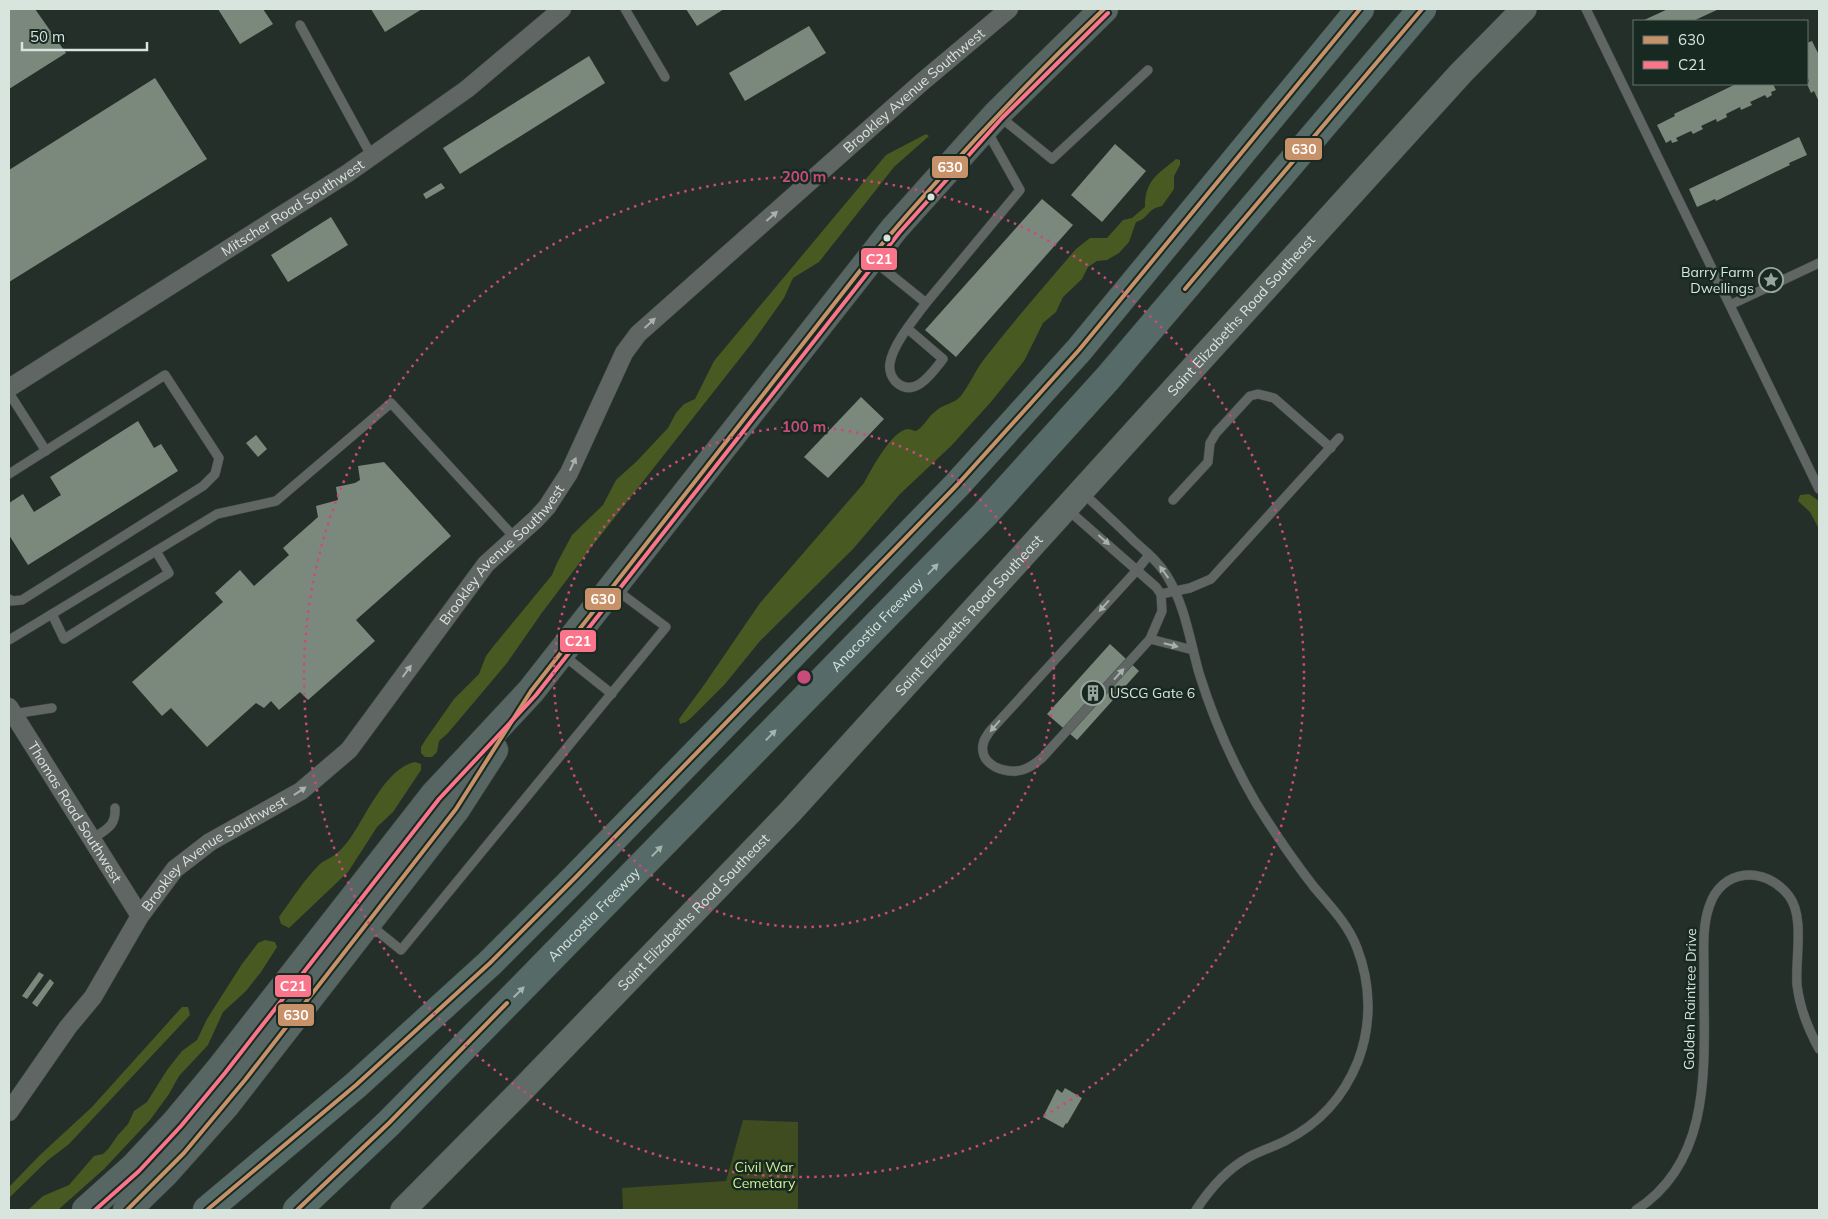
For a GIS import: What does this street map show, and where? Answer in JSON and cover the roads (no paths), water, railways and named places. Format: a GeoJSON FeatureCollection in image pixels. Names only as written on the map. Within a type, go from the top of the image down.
{"type":"FeatureCollection","features":[{"type":"Feature","properties":{"kind":"highway"},"geometry":{"type":"LineString","coordinates":[[207,1210],[350,1091],[490,963],[582,871],[957,485],[1079,350],[1360,9]]}},
{"type":"Feature","properties":{"kind":"highway","name":"Anacostia Freeway"},"geometry":{"type":"LineString","coordinates":[[297,1210],[389,1123],[1021,476],[1108,378],[1422,9]]}},
{"type":"Feature","properties":{"kind":"main road"},"geometry":{"type":"LineString","coordinates":[[86,1210],[134,1167],[176,1122],[226,1062],[434,795],[531,691],[561,654],[870,258],[922,196],[991,120],[1104,9]]}},
{"type":"Feature","properties":{"kind":"main road","name":"Saint Elizabeths Road Southeast"},"geometry":{"type":"LineString","coordinates":[[403,1210],[749,856],[1461,72],[1524,9]]}},
{"type":"Feature","properties":{"kind":"main road"},"geometry":{"type":"LineString","coordinates":[[127,1210],[171,1166],[220,1112],[456,809],[531,691]]}},
{"type":"Feature","properties":{"kind":"street","name":"Mitscher Road Southwest"},"geometry":{"type":"LineString","coordinates":[[9,388],[257,232],[372,157],[467,89],[562,9]]}},
{"type":"Feature","properties":{"kind":"street","name":"Brookley Avenue Southwest"},"geometry":{"type":"LineString","coordinates":[[9,1112],[68,1027],[93,996],[140,916],[175,869],[210,842],[301,791],[349,750],[486,564],[542,513],[561,487],[573,466],[624,353],[638,334],[922,82],[1009,9]]}},
{"type":"Feature","properties":{"kind":"street","name":"Thomas Road Southwest"},"geometry":{"type":"LineString","coordinates":[[13,722],[92,839],[140,916]]}},
{"type":"Feature","properties":{"kind":"lane"},"geometry":{"type":"LineString","coordinates":[[625,9],[665,77]]}},
{"type":"Feature","properties":{"kind":"lane"},"geometry":{"type":"LineString","coordinates":[[1586,9],[1819,489]]}},
{"type":"Feature","properties":{"kind":"lane"},"geometry":{"type":"LineString","coordinates":[[300,25],[372,157]]}},
{"type":"Feature","properties":{"kind":"lane"},"geometry":{"type":"LineString","coordinates":[[991,120],[1052,159],[1148,70]]}},
{"type":"Feature","properties":{"kind":"lane"},"geometry":{"type":"LineString","coordinates":[[908,329],[943,359],[927,379],[914,387],[899,384],[893,379],[890,372],[892,356],[908,329],[926,303],[1020,190],[991,120]]}},
{"type":"Feature","properties":{"kind":"lane"},"geometry":{"type":"LineString","coordinates":[[870,258],[926,303]]}},
{"type":"Feature","properties":{"kind":"lane"},"geometry":{"type":"LineString","coordinates":[[1730,305],[1819,263]]}},
{"type":"Feature","properties":{"kind":"lane"},"geometry":{"type":"LineString","coordinates":[[9,474],[165,375],[219,458],[216,474],[203,486],[22,600],[11,601],[9,599]]}},
{"type":"Feature","properties":{"kind":"lane"},"geometry":{"type":"LineString","coordinates":[[9,393],[46,451]]}},
{"type":"Feature","properties":{"kind":"lane"},"geometry":{"type":"LineString","coordinates":[[1173,500],[1208,462],[1210,443],[1216,433],[1250,396],[1258,394],[1274,398],[1330,448]]}},
{"type":"Feature","properties":{"kind":"lane"},"geometry":{"type":"LineString","coordinates":[[9,640],[217,514],[276,502],[390,403],[515,538]]}},
{"type":"Feature","properties":{"kind":"lane"},"geometry":{"type":"LineString","coordinates":[[1161,594],[1190,588],[1211,579],[1340,438]]}},
{"type":"Feature","properties":{"kind":"lane"},"geometry":{"type":"LineString","coordinates":[[1074,500],[1137,570],[1156,587],[1161,594],[1162,612],[1150,640],[1042,758],[1024,770],[1003,771],[994,767],[987,760],[983,751],[984,741],[990,731],[1137,570],[1149,555]]}},
{"type":"Feature","properties":{"kind":"lane"},"geometry":{"type":"LineString","coordinates":[[1074,500],[1149,555],[1164,571],[1175,591],[1185,620],[1210,705],[1255,801],[1295,861],[1341,918],[1356,945],[1365,974],[1368,1004],[1366,1033],[1351,1076],[1335,1101],[1301,1132],[1248,1158],[1236,1166],[1221,1179],[1196,1210]]}},
{"type":"Feature","properties":{"kind":"lane"},"geometry":{"type":"LineString","coordinates":[[52,614],[64,639],[169,573],[156,551]]}},
{"type":"Feature","properties":{"kind":"lane"},"geometry":{"type":"LineString","coordinates":[[367,922],[401,950],[666,626],[613,587]]}},
{"type":"Feature","properties":{"kind":"lane"},"geometry":{"type":"LineString","coordinates":[[1150,640],[1193,650]]}},
{"type":"Feature","properties":{"kind":"lane"},"geometry":{"type":"LineString","coordinates":[[561,654],[612,694]]}},
{"type":"Feature","properties":{"kind":"lane"},"geometry":{"type":"LineString","coordinates":[[13,722],[52,708]]}},
{"type":"Feature","properties":{"kind":"lane"},"geometry":{"type":"LineString","coordinates":[[92,839],[109,828],[115,819],[115,808]]}},
{"type":"Feature","properties":{"kind":"lane","name":"Golden Raintree Drive"},"geometry":{"type":"LineString","coordinates":[[1636,1210],[1654,1197],[1677,1170],[1687,1151],[1695,1128],[1702,1079],[1706,918],[1712,899],[1730,879],[1746,875],[1758,876],[1773,883],[1790,897],[1796,910],[1798,925],[1797,976],[1800,1002],[1806,1024],[1819,1049]]}},
{"type":"Feature","properties":{"kind":"place","name":"Barry Farm Dwellings"},"geometry":{"type":"Point","coordinates":[1771,280]}},
{"type":"Feature","properties":{"kind":"place","name":"USCG Gate 6"},"geometry":{"type":"Point","coordinates":[1093,693]}},
{"type":"Feature","properties":{"kind":"park label","name":"Civil War Cemetary"},"geometry":{"type":"Point","coordinates":[764,1176]}}]}
